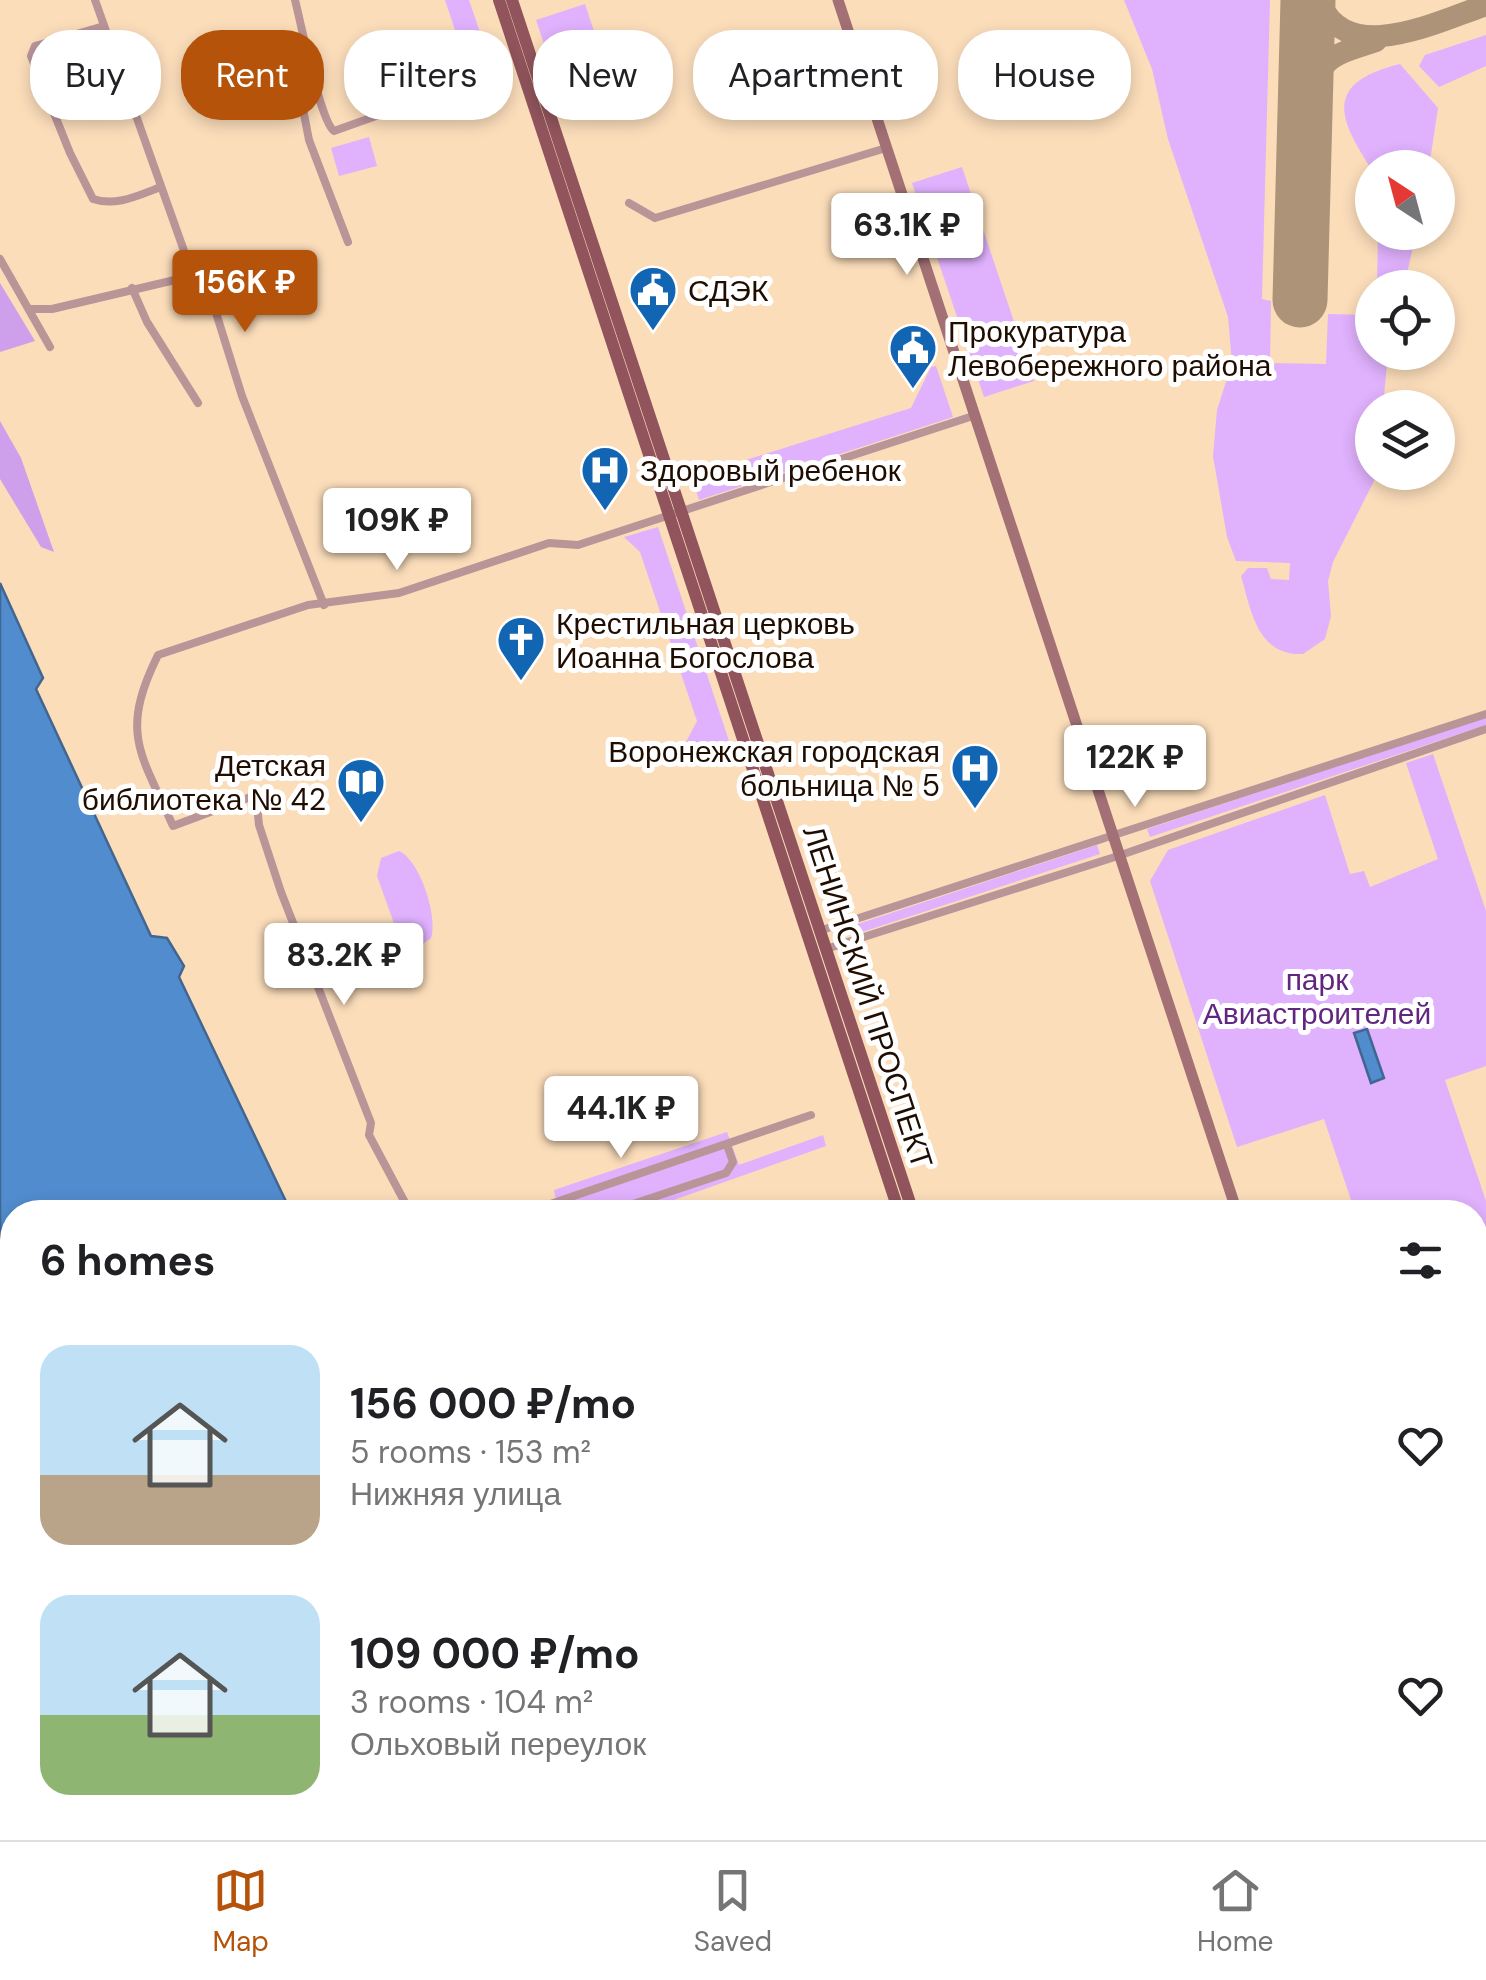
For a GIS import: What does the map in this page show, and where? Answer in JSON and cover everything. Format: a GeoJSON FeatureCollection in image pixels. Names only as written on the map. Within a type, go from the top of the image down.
{"type":"FeatureCollection","features":[{"type":"Feature","properties":{"kind":"main road","name":"ЛЕНИНСКИЙ ПРОСПЕКТ"},"geometry":{"type":"LineString","coordinates":[[499,0],[908,1200]]}},
{"type":"Feature","properties":{"kind":"main road","name":"ЛЕНИНСКИЙ ПРОСПЕКТ"},"geometry":{"type":"LineString","coordinates":[[512,0],[809,943],[895,1200]]}},
{"type":"Feature","properties":{"kind":"main road"},"geometry":{"type":"LineString","coordinates":[[838,0],[1233,1200]]}},
{"type":"Feature","properties":{"kind":"street"},"geometry":{"type":"LineString","coordinates":[[94,0],[161,187],[196,275],[208,287],[242,396],[324,606]]}},
{"type":"Feature","properties":{"kind":"street"},"geometry":{"type":"LineString","coordinates":[[295,0],[302,30]]}},
{"type":"Feature","properties":{"kind":"street"},"geometry":{"type":"LineString","coordinates":[[104,26],[44,40],[35,46],[32,56],[70,153],[93,198],[106,203],[161,187]]}},
{"type":"Feature","properties":{"kind":"street"},"geometry":{"type":"LineString","coordinates":[[324,116],[327,126],[334,131],[365,120]]}},
{"type":"Feature","properties":{"kind":"street"},"geometry":{"type":"LineString","coordinates":[[305,120],[309,140],[348,242]]}},
{"type":"Feature","properties":{"kind":"street"},"geometry":{"type":"LineString","coordinates":[[629,202],[656,218],[886,148]]}},
{"type":"Feature","properties":{"kind":"street"},"geometry":{"type":"LineString","coordinates":[[0,259],[50,347]]}},
{"type":"Feature","properties":{"kind":"street"},"geometry":{"type":"LineString","coordinates":[[28,308],[52,309],[196,275]]}},
{"type":"Feature","properties":{"kind":"street"},"geometry":{"type":"LineString","coordinates":[[132,288],[147,322],[198,403]]}},
{"type":"Feature","properties":{"kind":"street"},"geometry":{"type":"LineString","coordinates":[[404,1200],[368,1134],[370,1124],[314,985],[264,842],[256,795],[173,826],[134,734],[146,681],[158,655],[308,605],[324,606],[399,592],[549,544],[578,545],[974,416]]}},
{"type":"Feature","properties":{"kind":"street"},"geometry":{"type":"LineString","coordinates":[[1486,714],[819,931],[809,943],[825,949],[1118,856],[1486,729]]}},
{"type":"Feature","properties":{"kind":"street"},"geometry":{"type":"LineString","coordinates":[[562,1200],[811,1115]]}},
{"type":"Feature","properties":{"kind":"street"},"geometry":{"type":"LineString","coordinates":[[645,1200],[726,1173],[733,1162],[727,1145]]}},
{"type":"Feature","properties":{"kind":"green space"},"geometry":{"type":"Polygon","coordinates":[[[445,0],[469,0],[479,30],[455,30],[445,0]]]}},
{"type":"Feature","properties":{"kind":"green space"},"geometry":{"type":"Polygon","coordinates":[[[1124,0],[1270,0],[1262,299],[1271,301],[1270,363],[1326,364],[1328,314],[1355,315],[1355,370],[1386,370],[1385,390],[1355,390],[1355,490],[1369,490],[1333,562],[1328,581],[1331,616],[1325,639],[1303,654],[1288,653],[1266,639],[1253,616],[1241,576],[1248,568],[1267,568],[1271,579],[1289,580],[1290,563],[1236,561],[1227,537],[1213,456],[1217,410],[1232,363],[1228,317],[1168,139],[1152,69],[1124,0]]]}},
{"type":"Feature","properties":{"kind":"green space"},"geometry":{"type":"Polygon","coordinates":[[[585,4],[594,30],[539,30],[536,20],[585,4]]]}},
{"type":"Feature","properties":{"kind":"green space"},"geometry":{"type":"Polygon","coordinates":[[[1486,35],[1486,66],[1439,87],[1419,66],[1425,55],[1486,35]]]}},
{"type":"Feature","properties":{"kind":"green space"},"geometry":{"type":"Polygon","coordinates":[[[1400,64],[1438,108],[1432,150],[1360,150],[1351,134],[1344,105],[1348,92],[1358,81],[1400,64]]]}},
{"type":"Feature","properties":{"kind":"green space"},"geometry":{"type":"Polygon","coordinates":[[[369,137],[377,166],[339,176],[331,148],[369,137]]]}},
{"type":"Feature","properties":{"kind":"green space"},"geometry":{"type":"Polygon","coordinates":[[[962,167],[1034,381],[984,397],[912,183],[962,167]]]}},
{"type":"Feature","properties":{"kind":"green space"},"geometry":{"type":"Polygon","coordinates":[[[1378,250],[1412,250],[1408,270],[1377,270],[1378,250]]]}},
{"type":"Feature","properties":{"kind":"green space"},"geometry":{"type":"Polygon","coordinates":[[[936,366],[953,417],[699,500],[692,477],[911,408],[931,367],[936,366]]]}},
{"type":"Feature","properties":{"kind":"green space"},"geometry":{"type":"Polygon","coordinates":[[[658,527],[731,747],[708,755],[686,742],[697,721],[640,552],[624,537],[658,527]]]}},
{"type":"Feature","properties":{"kind":"green space"},"geometry":{"type":"Polygon","coordinates":[[[1486,717],[1486,725],[1150,837],[1147,829],[1486,717]]]}},
{"type":"Feature","properties":{"kind":"green space","name":"парк Авиастроителей"},"geometry":{"type":"Polygon","coordinates":[[[1433,754],[1486,911],[1486,1066],[1445,1080],[1486,1200],[1351,1200],[1324,1119],[1237,1147],[1150,881],[1168,850],[1325,795],[1350,874],[1364,871],[1370,887],[1438,859],[1406,763],[1433,754]]]}},
{"type":"Feature","properties":{"kind":"green space"},"geometry":{"type":"Polygon","coordinates":[[[1097,845],[1100,854],[853,935],[848,932],[849,927],[1097,845]]]}},
{"type":"Feature","properties":{"kind":"green space"},"geometry":{"type":"Polygon","coordinates":[[[399,851],[407,856],[420,877],[432,917],[431,938],[419,947],[400,940],[377,876],[381,858],[399,851]]]}},
{"type":"Feature","properties":{"kind":"green space"},"geometry":{"type":"Polygon","coordinates":[[[622,1090],[628,1117],[571,1134],[563,1108],[622,1090]]]}},
{"type":"Feature","properties":{"kind":"green space"},"geometry":{"type":"Polygon","coordinates":[[[657,1093],[665,1116],[640,1124],[632,1101],[657,1093]]]}},
{"type":"Feature","properties":{"kind":"green space"},"geometry":{"type":"Polygon","coordinates":[[[727,1132],[739,1165],[823,1135],[826,1146],[674,1200],[556,1200],[554,1190],[727,1132]]]}},
{"type":"Feature","properties":{"kind":"shaded area"},"geometry":{"type":"Polygon","coordinates":[[[0,283],[35,341],[0,352],[0,283]]]}},
{"type":"Feature","properties":{"kind":"shaded area"},"geometry":{"type":"Polygon","coordinates":[[[0,421],[21,458],[54,552],[41,547],[0,479],[0,421]]]}},
{"type":"Feature","properties":{"kind":"water"},"geometry":{"type":"Polygon","coordinates":[[[0,583],[43,678],[36,689],[151,936],[167,938],[184,966],[179,977],[285,1200],[0,1200],[0,583]]]}},
{"type":"Feature","properties":{"kind":"water"},"geometry":{"type":"Polygon","coordinates":[[[1367,1029],[1384,1078],[1371,1083],[1354,1033],[1367,1029]]]}},
{"type":"Feature","properties":{"kind":"taxiway"},"geometry":{"type":"LineString","coordinates":[[1319,0],[1332,21],[1349,32],[1371,36],[1419,29],[1486,5]]}},
{"type":"Feature","properties":{"kind":"taxiway"},"geometry":{"type":"LineString","coordinates":[[1305,110],[1315,80],[1327,62],[1376,41]]}},
{"type":"Feature","properties":{"kind":"runway"},"geometry":{"type":"LineString","coordinates":[[1300,300],[1308,0]]}},
{"type":"Feature","properties":{"kind":"place","name":"СДЭК"},"geometry":{"type":"Point","coordinates":[653,332]}},
{"type":"Feature","properties":{"kind":"place","name":"Прокуратура Левобережного района"},"geometry":{"type":"Point","coordinates":[913,390]}},
{"type":"Feature","properties":{"kind":"place","name":"Здоровый ребенок"},"geometry":{"type":"Point","coordinates":[605,512]}},
{"type":"Feature","properties":{"kind":"place","name":"Крестильная церковь Иоанна Богослова"},"geometry":{"type":"Point","coordinates":[521,682]}},
{"type":"Feature","properties":{"kind":"place","name":"Воронежская городская больница № 5"},"geometry":{"type":"Point","coordinates":[975,810]}},
{"type":"Feature","properties":{"kind":"place","name":"Детская библиотека № 42"},"geometry":{"type":"Point","coordinates":[361,824]}}]}
